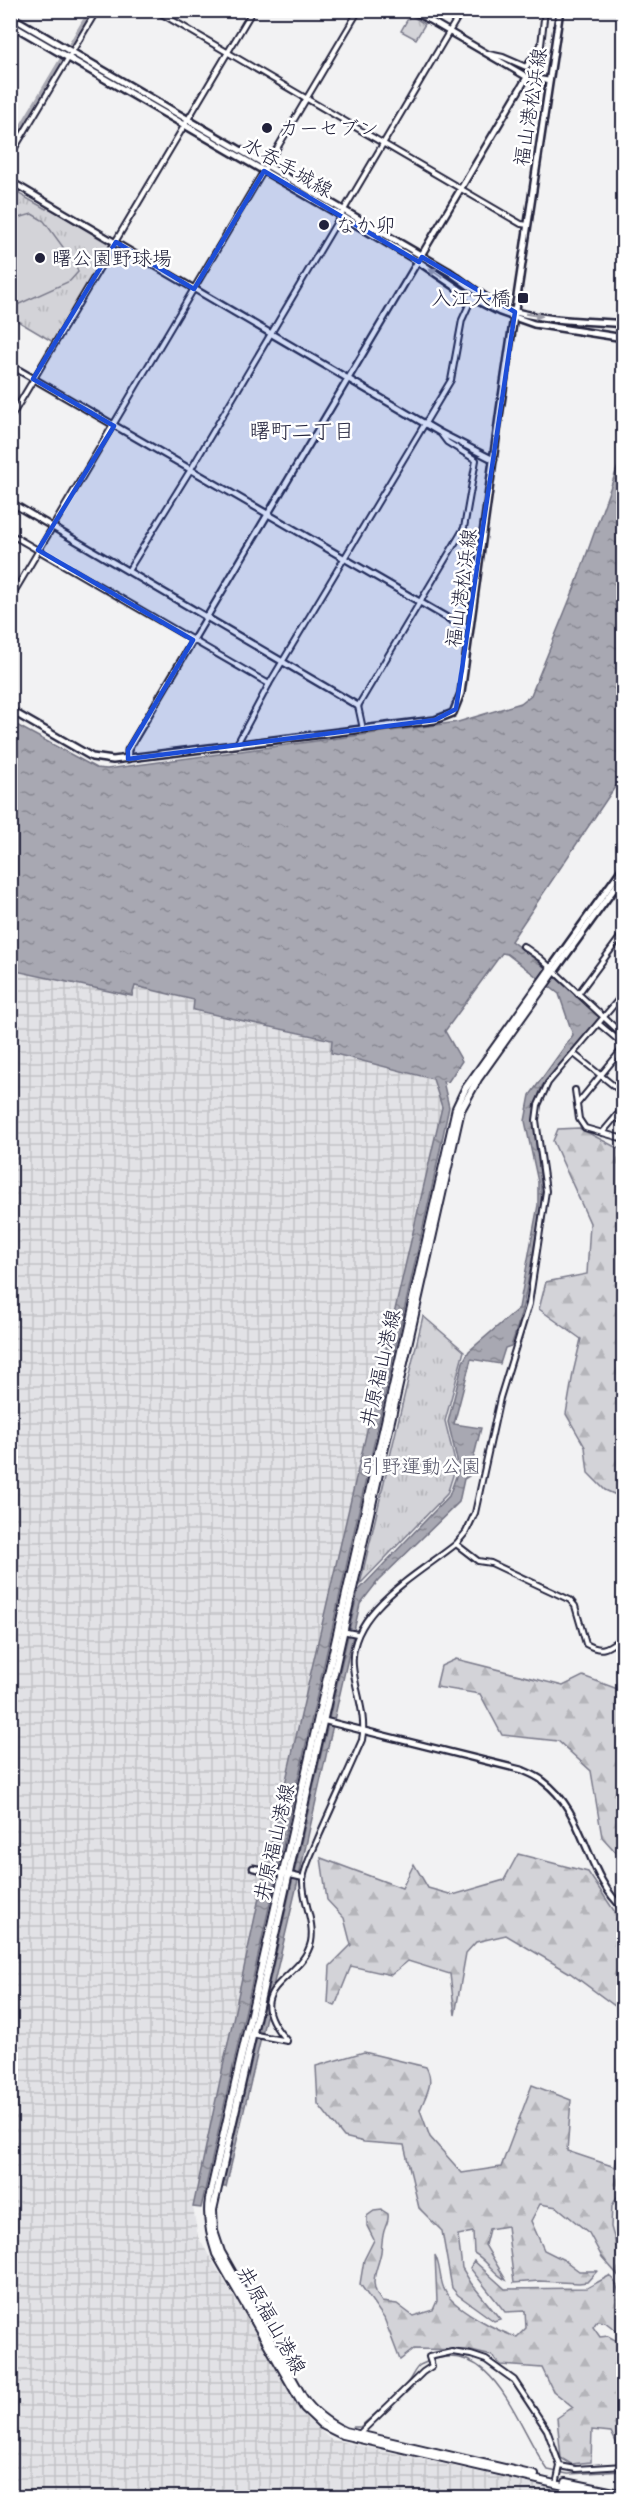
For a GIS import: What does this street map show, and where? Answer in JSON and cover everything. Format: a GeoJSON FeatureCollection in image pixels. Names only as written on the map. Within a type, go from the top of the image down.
{"type":"FeatureCollection","features":[{"type":"Feature","properties":{"kind":"main road","name":"福山港松浜線"},"geometry":{"type":"LineString","coordinates":[[10,710],[92,757],[113,760],[435,720],[453,713],[462,693],[513,318],[560,10]]}},
{"type":"Feature","properties":{"kind":"main road","name":"水呑手城線"},"geometry":{"type":"LineString","coordinates":[[10,16],[71,55],[515,312],[624,324]]}},
{"type":"Feature","properties":{"kind":"main road","name":"水呑手城線"},"geometry":{"type":"LineString","coordinates":[[10,24],[71,55]]}},
{"type":"Feature","properties":{"kind":"main road","name":"水呑手城線"},"geometry":{"type":"LineString","coordinates":[[421,259],[472,298],[513,318],[534,324],[624,338]]}},
{"type":"Feature","properties":{"kind":"main road"},"geometry":{"type":"LineString","coordinates":[[552,971],[624,866]]}},
{"type":"Feature","properties":{"kind":"main road"},"geometry":{"type":"LineString","coordinates":[[552,971],[624,875]]}},
{"type":"Feature","properties":{"kind":"main road","name":"井原福山港線"},"geometry":{"type":"LineString","coordinates":[[552,971],[465,1089],[456,1108],[343,1631],[286,1874],[213,2210],[217,2242],[309,2405],[333,2426],[359,2434],[624,2494]]}},
{"type":"Feature","properties":{"kind":"main road","name":"井原福山港線"},"geometry":{"type":"LineString","coordinates":[[252,2034],[209,2199],[209,2232],[216,2254],[304,2408],[322,2425],[342,2435],[616,2498]]}},
{"type":"Feature","properties":{"kind":"street"},"geometry":{"type":"LineString","coordinates":[[10,156],[97,10]]}},
{"type":"Feature","properties":{"kind":"street"},"geometry":{"type":"LineString","coordinates":[[155,10],[381,144],[520,224],[528,225]]}},
{"type":"Feature","properties":{"kind":"street"},"geometry":{"type":"LineString","coordinates":[[10,419],[253,10]]}},
{"type":"Feature","properties":{"kind":"street"},"geometry":{"type":"LineString","coordinates":[[10,599],[359,10]]}},
{"type":"Feature","properties":{"kind":"street"},"geometry":{"type":"LineString","coordinates":[[412,10],[527,77],[549,81]]}},
{"type":"Feature","properties":{"kind":"street"},"geometry":{"type":"LineString","coordinates":[[128,571],[462,10]]}},
{"type":"Feature","properties":{"kind":"street"},"geometry":{"type":"LineString","coordinates":[[487,54],[504,57],[526,67],[541,45],[545,10]]}},
{"type":"Feature","properties":{"kind":"street"},"geometry":{"type":"LineString","coordinates":[[128,759],[128,750],[527,77]]}},
{"type":"Feature","properties":{"kind":"street"},"geometry":{"type":"LineString","coordinates":[[10,181],[439,432],[494,460]]}},
{"type":"Feature","properties":{"kind":"street"},"geometry":{"type":"LineString","coordinates":[[237,745],[269,684],[453,374],[462,320],[472,298]]}},
{"type":"Feature","properties":{"kind":"street"},"geometry":{"type":"LineString","coordinates":[[10,365],[344,560],[463,627],[470,628]]}},
{"type":"Feature","properties":{"kind":"street"},"geometry":{"type":"LineString","coordinates":[[363,729],[358,706],[464,528],[477,462],[474,457],[447,442],[439,432]]}},
{"type":"Feature","properties":{"kind":"street"},"geometry":{"type":"LineString","coordinates":[[10,502],[358,706]]}},
{"type":"Feature","properties":{"kind":"street"},"geometry":{"type":"LineString","coordinates":[[10,534],[269,684]]}},
{"type":"Feature","properties":{"kind":"street"},"geometry":{"type":"LineString","coordinates":[[578,994],[624,932]]}},
{"type":"Feature","properties":{"kind":"street"},"geometry":{"type":"LineString","coordinates":[[523,946],[624,1036]]}},
{"type":"Feature","properties":{"kind":"street"},"geometry":{"type":"LineString","coordinates":[[252,2034],[287,2041],[276,2028],[269,2008],[274,1989],[303,1959],[311,1942],[311,1926],[303,1878],[362,1740],[364,1730],[352,1664],[356,1634],[376,1607],[456,1544],[466,1532],[475,1513],[500,1398],[529,1304],[546,1191],[536,1120],[538,1105],[548,1083],[624,993]]}},
{"type":"Feature","properties":{"kind":"street"},"geometry":{"type":"LineString","coordinates":[[577,1103],[624,1046],[599,1024]]}},
{"type":"Feature","properties":{"kind":"street"},"geometry":{"type":"LineString","coordinates":[[574,1054],[624,1094]]}},
{"type":"Feature","properties":{"kind":"street"},"geometry":{"type":"LineString","coordinates":[[575,1090],[579,1119],[585,1128],[624,1139]]}},
{"type":"Feature","properties":{"kind":"street"},"geometry":{"type":"LineString","coordinates":[[602,1133],[624,1107]]}},
{"type":"Feature","properties":{"kind":"street"},"geometry":{"type":"LineString","coordinates":[[616,1116],[624,1124]]}},
{"type":"Feature","properties":{"kind":"street"},"geometry":{"type":"LineString","coordinates":[[456,1544],[478,1561],[491,1563],[570,1600],[575,1606],[586,1644],[597,1649],[606,1649],[624,1636]]}},
{"type":"Feature","properties":{"kind":"street"},"geometry":{"type":"LineString","coordinates":[[343,1631],[356,1634]]}},
{"type":"Feature","properties":{"kind":"street"},"geometry":{"type":"LineString","coordinates":[[321,1720],[522,1770],[543,1780],[560,1798],[576,1823],[607,1892],[624,1909]]}},
{"type":"Feature","properties":{"kind":"street"},"geometry":{"type":"LineString","coordinates":[[253,1868],[303,1878]]}},
{"type":"Feature","properties":{"kind":"street"},"geometry":{"type":"LineString","coordinates":[[359,2434],[432,2366],[430,2358],[436,2354],[452,2352],[471,2355],[486,2360],[514,2380],[547,2430],[560,2467],[557,2477]]}},
{"type":"Feature","properties":{"kind":"street"},"geometry":{"type":"LineString","coordinates":[[560,2467],[576,2469],[624,2466]]}},
{"type":"Feature","properties":{"kind":"highlighted area"},"geometry":{"type":"Polygon","coordinates":[[[264,171],[419,262],[422,257],[515,312],[456,709],[435,720],[128,759],[128,750],[193,640],[38,550],[114,426],[33,379],[116,242],[194,289],[264,171]]]}},
{"type":"Feature","properties":{"kind":"shaded area"},"geometry":{"type":"Polygon","coordinates":[[[11,970],[131,996],[134,986],[194,1000],[193,1011],[332,1040],[332,1053],[433,1079],[442,1107],[193,2207],[198,2237],[306,2418],[330,2439],[591,2497],[11,2498],[11,970]]]}},
{"type":"Feature","properties":{"kind":"green space"},"geometry":{"type":"Polygon","coordinates":[[[410,15],[425,24],[416,39],[401,31],[410,15]]]}},
{"type":"Feature","properties":{"kind":"green space"},"geometry":{"type":"Polygon","coordinates":[[[11,185],[20,191],[19,194],[46,209],[48,207],[111,245],[53,342],[11,317],[11,185]]]}},
{"type":"Feature","properties":{"kind":"green space","name":"曙公園野球場"},"geometry":{"type":"Polygon","coordinates":[[[32,214],[44,221],[76,265],[78,272],[70,281],[11,306],[11,220],[32,214]]]}},
{"type":"Feature","properties":{"kind":"green space"},"geometry":{"type":"Polygon","coordinates":[[[579,1128],[623,1151],[623,1498],[605,1490],[588,1473],[585,1447],[566,1414],[581,1339],[539,1309],[546,1282],[587,1274],[590,1223],[553,1141],[558,1129],[579,1128]]]}},
{"type":"Feature","properties":{"kind":"green space","name":"引野運動公園"},"geometry":{"type":"Polygon","coordinates":[[[423,1316],[464,1351],[445,1421],[456,1466],[447,1494],[360,1584],[423,1316]]]}},
{"type":"Feature","properties":{"kind":"green space"},"geometry":{"type":"Polygon","coordinates":[[[456,1659],[563,1686],[583,1676],[623,1691],[623,1860],[602,1837],[591,1771],[558,1741],[502,1735],[480,1694],[436,1687],[441,1666],[456,1659]]]}},
{"type":"Feature","properties":{"kind":"green space"},"geometry":{"type":"Polygon","coordinates":[[[518,1854],[588,1872],[623,1924],[623,2012],[570,1973],[506,1935],[476,1942],[466,1953],[455,2015],[450,1974],[408,1961],[391,1975],[351,1966],[335,2006],[328,2003],[330,1966],[351,1945],[344,1918],[327,1900],[321,1858],[402,1888],[414,1864],[428,1888],[453,1895],[504,1880],[518,1854]]]}},
{"type":"Feature","properties":{"kind":"green space"},"geometry":{"type":"Polygon","coordinates":[[[364,2052],[426,2067],[430,2083],[420,2110],[430,2137],[462,2173],[501,2167],[532,2085],[571,2100],[567,2151],[615,2167],[623,2133],[623,2186],[612,2206],[611,2227],[623,2268],[623,2281],[602,2257],[589,2233],[557,2207],[540,2204],[531,2221],[544,2250],[579,2271],[597,2271],[587,2282],[514,2283],[507,2226],[489,2229],[485,2245],[506,2280],[474,2253],[473,2232],[458,2235],[462,2268],[500,2319],[494,2321],[458,2295],[452,2288],[442,2231],[419,2208],[404,2145],[364,2142],[344,2137],[318,2104],[316,2066],[364,2052]]]}},
{"type":"Feature","properties":{"kind":"green space"},"geometry":{"type":"Polygon","coordinates":[[[624,2201],[623,2246],[619,2223],[624,2201]]]}},
{"type":"Feature","properties":{"kind":"green space"},"geometry":{"type":"Polygon","coordinates":[[[382,2210],[388,2214],[388,2218],[374,2277],[375,2289],[382,2302],[397,2304],[413,2316],[433,2310],[437,2301],[435,2255],[443,2287],[457,2305],[499,2330],[517,2337],[526,2328],[525,2311],[505,2312],[470,2268],[474,2261],[505,2289],[587,2288],[609,2276],[613,2280],[619,2295],[623,2336],[605,2322],[597,2321],[593,2327],[600,2337],[608,2336],[615,2340],[623,2338],[623,2456],[611,2432],[592,2430],[591,2462],[571,2464],[561,2458],[557,2418],[573,2407],[553,2391],[542,2368],[501,2365],[492,2356],[467,2350],[414,2349],[400,2360],[384,2318],[360,2284],[364,2260],[374,2240],[367,2226],[367,2216],[374,2211],[382,2210]]]}},
{"type":"Feature","properties":{"kind":"water"},"geometry":{"type":"Polygon","coordinates":[[[623,452],[623,781],[619,781],[511,941],[600,1017],[542,1086],[537,1101],[535,1130],[541,1209],[527,1286],[511,1346],[505,1348],[500,1364],[471,1359],[454,1424],[481,1428],[469,1476],[464,1479],[459,1502],[378,1581],[360,1604],[226,2187],[223,2187],[358,1591],[449,1496],[459,1468],[448,1422],[463,1362],[469,1351],[519,1308],[538,1205],[538,1182],[525,1121],[530,1095],[573,1035],[559,994],[507,954],[502,953],[445,1031],[462,1061],[448,1082],[443,1081],[449,1107],[433,1183],[201,2208],[193,2207],[263,1879],[442,1107],[433,1079],[331,1053],[332,1040],[193,1010],[194,1000],[135,986],[132,996],[11,970],[11,722],[96,768],[107,769],[458,722],[521,703],[531,695],[576,584],[623,452]]]}},
{"type":"Feature","properties":{"kind":"waterway"},"geometry":{"type":"LineString","coordinates":[[71,44],[91,10]]}},
{"type":"Feature","properties":{"kind":"waterway"},"geometry":{"type":"LineString","coordinates":[[10,146],[62,59]]}},
{"type":"Feature","properties":{"kind":"waterway"},"geometry":{"type":"LineString","coordinates":[[353,2427],[360,2427],[390,2400],[409,2381],[420,2365],[445,2357],[466,2360],[484,2371],[499,2388],[548,2470],[568,2474],[624,2471]]}},
{"type":"Feature","properties":{"kind":"place","name":"カーセブン"},"geometry":{"type":"Point","coordinates":[267,128]}},
{"type":"Feature","properties":{"kind":"place","name":"なか卯"},"geometry":{"type":"Point","coordinates":[324,225]}},
{"type":"Feature","properties":{"kind":"place","name":"曙公園野球場"},"geometry":{"type":"Point","coordinates":[40,258]}},
{"type":"Feature","properties":{"kind":"place","name":"入江大橋"},"geometry":{"type":"Point","coordinates":[523,298]}},
{"type":"Feature","properties":{"kind":"district","name":"曙町二丁目"},"geometry":{"type":"Point","coordinates":[302,431]}}]}
